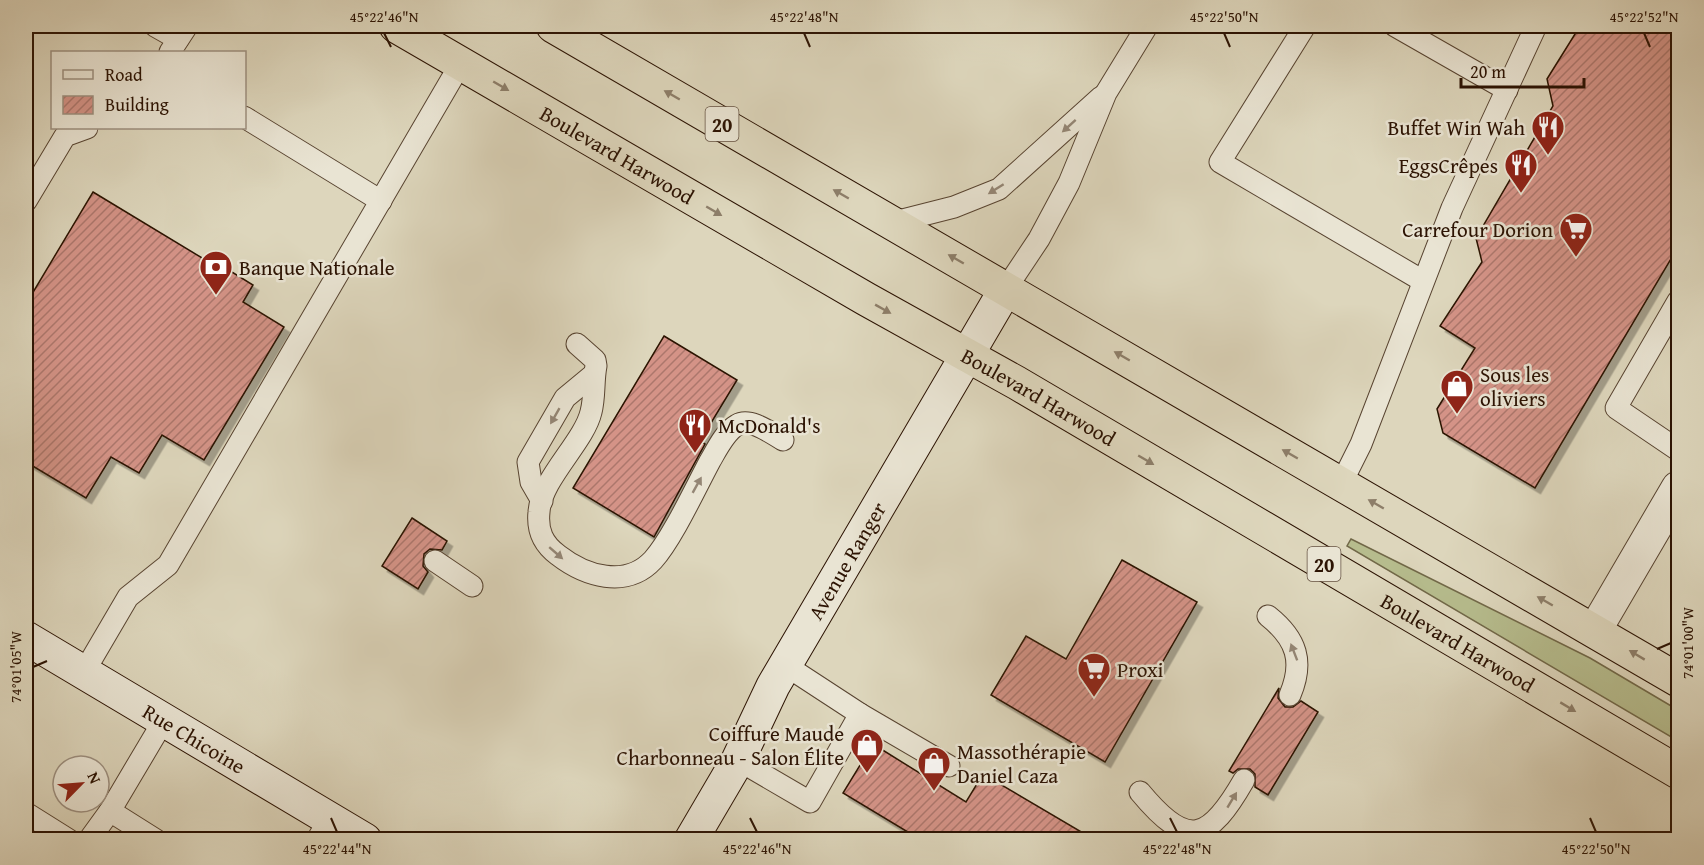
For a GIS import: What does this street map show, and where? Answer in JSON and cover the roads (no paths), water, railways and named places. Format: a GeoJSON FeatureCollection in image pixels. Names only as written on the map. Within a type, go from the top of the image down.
{"type":"FeatureCollection","features":[{"type":"Feature","properties":{"kind":"highway","name":"Boulevard Harwood"},"geometry":{"type":"LineString","coordinates":[[396,26],[836,282],[969,356],[1678,772]]}},
{"type":"Feature","properties":{"kind":"highway","name":"20"},"geometry":{"type":"LineString","coordinates":[[553,26],[891,223],[1007,287],[1678,680]]}},
{"type":"Feature","properties":{"kind":"street","name":"Avenue Ranger"},"geometry":{"type":"LineString","coordinates":[[691,840],[738,760],[785,665],[969,356],[1007,287]]}},
{"type":"Feature","properties":{"kind":"street"},"geometry":{"type":"LineString","coordinates":[[1596,630],[1678,488]]}},
{"type":"Feature","properties":{"kind":"street","name":"Rue Chicoine"},"geometry":{"type":"LineString","coordinates":[[26,638],[164,720],[323,829],[365,840]]}},
{"type":"Feature","properties":{"kind":"lane"},"geometry":{"type":"LineString","coordinates":[[155,26],[178,39]]}},
{"type":"Feature","properties":{"kind":"lane"},"geometry":{"type":"LineString","coordinates":[[1007,287],[1039,239],[1069,183],[1106,93],[1147,26]]}},
{"type":"Feature","properties":{"kind":"lane"},"geometry":{"type":"LineString","coordinates":[[1305,26],[1220,162],[1423,281]]}},
{"type":"Feature","properties":{"kind":"lane"},"geometry":{"type":"LineString","coordinates":[[1395,26],[1507,90]]}},
{"type":"Feature","properties":{"kind":"lane"},"geometry":{"type":"LineString","coordinates":[[1341,484],[1361,444],[1452,208],[1536,26]]}},
{"type":"Feature","properties":{"kind":"lane"},"geometry":{"type":"LineString","coordinates":[[84,672],[128,597],[168,565],[461,63]]}},
{"type":"Feature","properties":{"kind":"lane"},"geometry":{"type":"LineString","coordinates":[[891,223],[954,207],[999,189],[1106,93]]}},
{"type":"Feature","properties":{"kind":"lane"},"geometry":{"type":"LineString","coordinates":[[246,118],[381,201]]}},
{"type":"Feature","properties":{"kind":"lane"},"geometry":{"type":"LineString","coordinates":[[26,201],[65,136],[84,129]]}},
{"type":"Feature","properties":{"kind":"lane"},"geometry":{"type":"LineString","coordinates":[[1678,301],[1616,408],[1678,450]]}},
{"type":"Feature","properties":{"kind":"lane"},"geometry":{"type":"LineString","coordinates":[[576,344],[595,360],[591,413],[542,501],[539,524],[541,537],[550,549],[586,573],[605,578],[622,576],[652,560],[728,433],[739,423],[750,422],[783,440]]}},
{"type":"Feature","properties":{"kind":"lane"},"geometry":{"type":"LineString","coordinates":[[542,501],[531,483],[528,462],[565,398],[594,374]]}},
{"type":"Feature","properties":{"kind":"lane"},"geometry":{"type":"LineString","coordinates":[[435,561],[472,586]]}},
{"type":"Feature","properties":{"kind":"lane"},"geometry":{"type":"LineString","coordinates":[[1268,616],[1279,625],[1295,650],[1299,675],[1290,695]]}},
{"type":"Feature","properties":{"kind":"lane"},"geometry":{"type":"LineString","coordinates":[[785,665],[860,714],[949,766]]}},
{"type":"Feature","properties":{"kind":"lane"},"geometry":{"type":"LineString","coordinates":[[738,760],[810,802],[860,714]]}},
{"type":"Feature","properties":{"kind":"lane"},"geometry":{"type":"LineString","coordinates":[[111,809],[164,720]]}},
{"type":"Feature","properties":{"kind":"lane"},"geometry":{"type":"LineString","coordinates":[[1140,792],[1159,815],[1194,832],[1206,829],[1217,820],[1244,780]]}},
{"type":"Feature","properties":{"kind":"lane"},"geometry":{"type":"LineString","coordinates":[[111,812],[156,840]]}},
{"type":"Feature","properties":{"kind":"lane"},"geometry":{"type":"LineString","coordinates":[[26,813],[69,840]]}},
{"type":"Feature","properties":{"kind":"lane"},"geometry":{"type":"LineString","coordinates":[[89,840],[108,814]]}},
{"type":"Feature","properties":{"kind":"place","name":"Buffet Win Wah"},"geometry":{"type":"Point","coordinates":[1548,156]}},
{"type":"Feature","properties":{"kind":"place","name":"EggsCrêpes"},"geometry":{"type":"Point","coordinates":[1521,194]}},
{"type":"Feature","properties":{"kind":"place","name":"Carrefour Dorion"},"geometry":{"type":"Point","coordinates":[1576,258]}},
{"type":"Feature","properties":{"kind":"place","name":"Banque Nationale"},"geometry":{"type":"Point","coordinates":[216,296]}},
{"type":"Feature","properties":{"kind":"place","name":"Sous les oliviers"},"geometry":{"type":"Point","coordinates":[1457,415]}},
{"type":"Feature","properties":{"kind":"place","name":"McDonald's"},"geometry":{"type":"Point","coordinates":[695,454]}},
{"type":"Feature","properties":{"kind":"place","name":"Proxi"},"geometry":{"type":"Point","coordinates":[1094,698]}},
{"type":"Feature","properties":{"kind":"place","name":"Coiffure Maude Charbonneau - Salon Élite"},"geometry":{"type":"Point","coordinates":[867,774]}},
{"type":"Feature","properties":{"kind":"place","name":"Massothérapie Daniel Caza"},"geometry":{"type":"Point","coordinates":[934,792]}}]}
